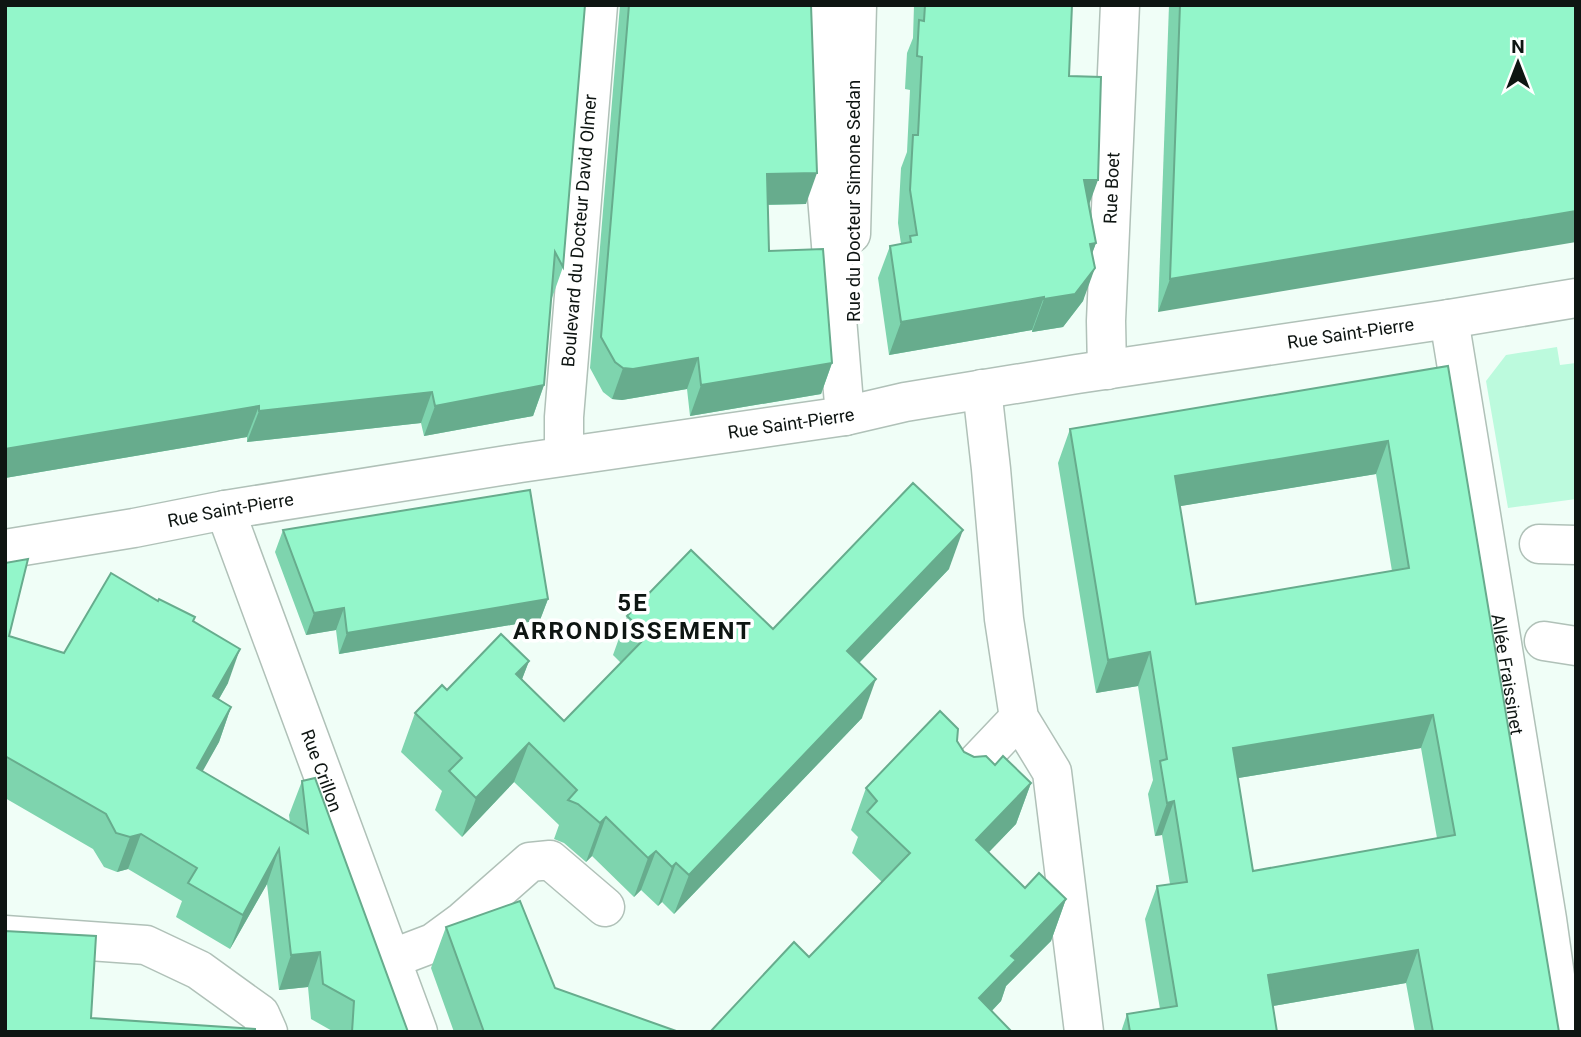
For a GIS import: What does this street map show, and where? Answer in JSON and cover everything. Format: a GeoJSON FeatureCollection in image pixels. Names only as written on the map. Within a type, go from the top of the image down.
{"type":"FeatureCollection","features":[{"type":"Feature","properties":{"kind":"street","name":"Boulevard du Docteur David Olmer"},"geometry":{"type":"LineString","coordinates":[[564,456],[564,417],[598,5]]}},
{"type":"Feature","properties":{"kind":"street","name":"Rue du Docteur Simone Sedan"},"geometry":{"type":"LineString","coordinates":[[821,5],[826,184],[844,406]]}},
{"type":"Feature","properties":{"kind":"street","name":"Rue du Docteur Simone Sedan"},"geometry":{"type":"LineString","coordinates":[[844,406],[854,360],[851,244],[857,5]]}},
{"type":"Feature","properties":{"kind":"street","name":"Rue Boet"},"geometry":{"type":"LineString","coordinates":[[1107,370],[1120,5]]}},
{"type":"Feature","properties":{"kind":"street","name":"Rue Saint-Pierre"},"geometry":{"type":"LineString","coordinates":[[5,549],[225,510],[564,456],[844,406],[905,402],[1576,298]]}},
{"type":"Feature","properties":{"kind":"street","name":"Allée Fraissinet"},"geometry":{"type":"LineString","coordinates":[[1449,319],[1563,1032]]}},
{"type":"Feature","properties":{"kind":"street"},"geometry":{"type":"LineString","coordinates":[[982,389],[1004,619],[1019,718],[1052,772],[1084,1032]]}},
{"type":"Feature","properties":{"kind":"street","name":"Rue Crillon"},"geometry":{"type":"LineString","coordinates":[[225,510],[418,1032]]}},
{"type":"Feature","properties":{"kind":"street"},"geometry":{"type":"LineString","coordinates":[[963,777],[1019,718]]}},
{"type":"Feature","properties":{"kind":"street"},"geometry":{"type":"LineString","coordinates":[[391,959],[433,943],[463,921],[530,862],[550,860],[606,907]]}},
{"type":"Feature","properties":{"kind":"street"},"geometry":{"type":"LineString","coordinates":[[5,935],[146,945],[199,970],[260,1014],[268,1032]]}},
{"type":"Feature","properties":{"kind":"green space"},"geometry":{"type":"Polygon","coordinates":[[[1557,347],[1560,365],[1576,363],[1576,499],[1508,508],[1486,381],[1506,355],[1557,347]]]}},
{"type":"Feature","properties":{"kind":"building"},"geometry":{"type":"Polygon","coordinates":[[[5,5],[585,5],[563,267],[555,252],[544,385],[435,406],[432,392],[259,411],[259,406],[5,449],[5,5]]]}},
{"type":"Feature","properties":{"kind":"building"},"geometry":{"type":"Polygon","coordinates":[[[629,5],[811,5],[817,173],[767,174],[769,251],[823,249],[832,363],[701,385],[698,358],[633,369],[623,368],[615,362],[601,337],[629,5]]]}},
{"type":"Feature","properties":{"kind":"building"},"geometry":{"type":"Polygon","coordinates":[[[925,5],[1072,5],[1069,76],[1101,77],[1098,180],[1084,180],[1096,243],[1090,244],[1095,268],[1075,294],[901,322],[890,246],[911,242],[910,236],[917,235],[910,190],[913,135],[918,135],[922,57],[917,56],[919,20],[924,21],[925,5]]]}},
{"type":"Feature","properties":{"kind":"building"},"geometry":{"type":"Polygon","coordinates":[[[1180,5],[1576,5],[1576,211],[1170,279],[1180,5]]]}},
{"type":"Feature","properties":{"kind":"building"},"geometry":{"type":"Polygon","coordinates":[[[1448,366],[1559,1032],[1433,1032],[1418,950],[1268,975],[1277,1032],[1130,1032],[1127,1014],[1177,1006],[1157,886],[1187,882],[1174,801],[1167,803],[1160,761],[1167,759],[1150,652],[1108,660],[1070,429],[1448,366]],[[1388,441],[1175,476],[1196,604],[1409,568],[1388,441]],[[1433,715],[1233,748],[1253,871],[1455,835],[1433,715]]]}},
{"type":"Feature","properties":{"kind":"building"},"geometry":{"type":"Polygon","coordinates":[[[913,483],[963,530],[847,651],[876,679],[689,875],[676,863],[672,867],[656,851],[648,858],[606,817],[600,823],[578,804],[568,800],[577,790],[529,743],[476,798],[449,771],[462,758],[415,713],[442,685],[447,690],[501,634],[529,661],[516,674],[564,721],[648,635],[627,616],[691,550],[773,629],[913,483]]]}},
{"type":"Feature","properties":{"kind":"building"},"geometry":{"type":"Polygon","coordinates":[[[530,490],[548,599],[347,633],[344,608],[314,613],[283,530],[530,490]]]}},
{"type":"Feature","properties":{"kind":"building"},"geometry":{"type":"Polygon","coordinates":[[[28,559],[9,636],[64,653],[111,573],[158,601],[159,599],[195,617],[193,621],[240,649],[213,696],[231,707],[197,768],[308,833],[302,781],[315,778],[408,1032],[352,1032],[354,1001],[323,984],[320,952],[291,955],[279,849],[243,915],[188,883],[197,868],[141,834],[130,837],[116,833],[106,814],[5,756],[5,563],[28,559]]]}},
{"type":"Feature","properties":{"kind":"building"},"geometry":{"type":"Polygon","coordinates":[[[940,711],[958,729],[957,741],[964,752],[974,757],[986,756],[995,765],[1003,756],[1031,783],[976,840],[1025,888],[1039,873],[1066,899],[1011,956],[1016,960],[979,998],[1012,1032],[710,1032],[794,942],[809,957],[910,853],[867,812],[877,801],[866,788],[940,711]]]}},
{"type":"Feature","properties":{"kind":"building"},"geometry":{"type":"Polygon","coordinates":[[[520,901],[555,988],[679,1032],[484,1032],[446,927],[520,901]]]}},
{"type":"Feature","properties":{"kind":"building"},"geometry":{"type":"Polygon","coordinates":[[[5,931],[96,936],[91,1018],[255,1029],[255,1032],[5,1032],[5,931]]]}},
{"type":"Feature","properties":{"kind":"district","name":"5E ARRONDISSEMENT"},"geometry":{"type":"Point","coordinates":[633,617]}}]}
